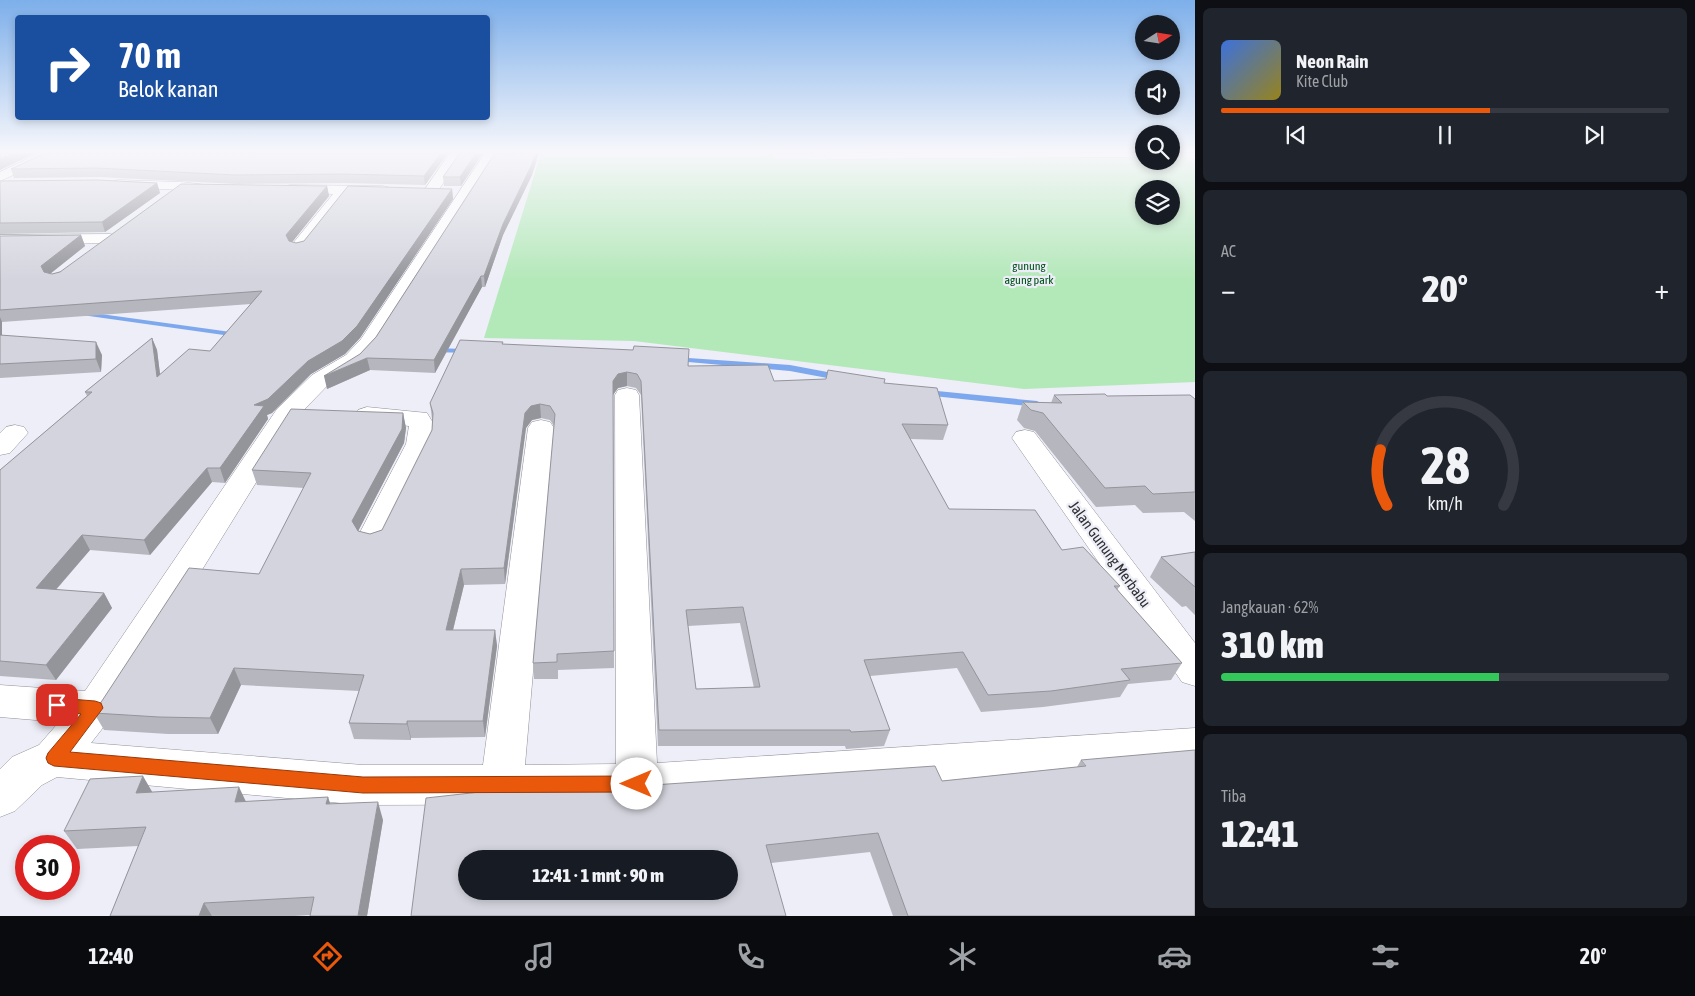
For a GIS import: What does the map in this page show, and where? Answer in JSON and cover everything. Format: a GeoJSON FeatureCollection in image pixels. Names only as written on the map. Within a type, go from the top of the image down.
{"type":"FeatureCollection","features":[{"type":"Feature","properties":{"kind":"street"},"geometry":{"type":"LineString","coordinates":[[162,199],[167,196]]}},
{"type":"Feature","properties":{"kind":"street"},"geometry":{"type":"LineString","coordinates":[[299,247],[340,196]]}},
{"type":"Feature","properties":{"kind":"street"},"geometry":{"type":"LineString","coordinates":[[0,797],[26,772],[54,758],[95,708],[301,414],[320,380],[362,351],[464,196]]}},
{"type":"Feature","properties":{"kind":"street"},"geometry":{"type":"LineString","coordinates":[[0,240],[117,234],[88,256]]}},
{"type":"Feature","properties":{"kind":"street"},"geometry":{"type":"LineString","coordinates":[[627,396],[637,784]]}},
{"type":"Feature","properties":{"kind":"street"},"geometry":{"type":"LineString","coordinates":[[346,415],[406,416],[418,418],[422,426],[419,444],[373,538]]}},
{"type":"Feature","properties":{"kind":"street"},"geometry":{"type":"LineString","coordinates":[[502,784],[541,428]]}},
{"type":"Feature","properties":{"kind":"street","name":"Jalan Gunung Merbabu"},"geometry":{"type":"LineString","coordinates":[[1025,438],[1195,671]]}},
{"type":"Feature","properties":{"kind":"street"},"geometry":{"type":"LineString","coordinates":[[0,701],[95,708]]}},
{"type":"Feature","properties":{"kind":"street"},"geometry":{"type":"LineString","coordinates":[[54,758],[363,785],[637,784],[1195,746]]}},
{"type":"Feature","properties":{"kind":"green space","name":"gunung agung park"},"geometry":{"type":"Polygon","coordinates":[[[528,196],[1135,196],[1135,225],[1180,225],[1180,196],[1195,196],[1195,382],[1024,389],[634,341],[484,338],[528,196]]]}},
{"type":"Feature","properties":{"kind":"building"},"geometry":{"type":"Polygon","coordinates":[[[0,196],[139,196],[102,222],[0,223],[0,196]]]}},
{"type":"Feature","properties":{"kind":"building"},"geometry":{"type":"Polygon","coordinates":[[[165,196],[319,196],[286,235],[289,241],[296,243],[304,241],[340,196],[447,196],[357,326],[342,341],[308,361],[268,399],[254,405],[264,406],[220,468],[207,468],[144,540],[82,535],[36,588],[104,593],[46,665],[0,661],[0,470],[92,392],[85,392],[152,338],[157,377],[189,349],[210,351],[262,291],[0,310],[0,236],[81,235],[41,266],[44,272],[52,274],[60,272],[165,196]]]}},
{"type":"Feature","properties":{"kind":"building"},"geometry":{"type":"Polygon","coordinates":[[[467,196],[517,196],[503,224],[484,276],[481,276],[434,360],[367,358],[324,376],[360,354],[376,337],[467,196]]]}},
{"type":"Feature","properties":{"kind":"building"},"geometry":{"type":"Polygon","coordinates":[[[0,335],[96,342],[96,359],[0,364],[0,335]]]}},
{"type":"Feature","properties":{"kind":"building"},"geometry":{"type":"Polygon","coordinates":[[[460,340],[503,342],[502,344],[633,350],[634,346],[689,349],[688,366],[768,365],[774,381],[826,379],[828,370],[885,379],[884,383],[937,388],[948,425],[902,424],[949,509],[1035,510],[1062,550],[1083,547],[1120,586],[1114,586],[1182,663],[1121,669],[1130,680],[1051,691],[988,695],[963,652],[864,660],[890,730],[851,732],[850,730],[659,730],[641,381],[637,374],[627,372],[618,374],[613,381],[614,651],[557,654],[557,662],[533,663],[555,414],[550,406],[540,404],[531,406],[525,413],[504,568],[461,569],[446,630],[495,630],[483,721],[407,721],[407,724],[349,723],[364,675],[234,668],[210,718],[94,713],[189,568],[259,574],[311,473],[252,470],[291,409],[403,413],[402,429],[352,521],[358,531],[370,534],[382,530],[432,430],[433,413],[430,403],[460,340]],[[743,607],[686,610],[696,689],[760,687],[743,607]]]}},
{"type":"Feature","properties":{"kind":"building"},"geometry":{"type":"Polygon","coordinates":[[[1105,394],[1107,396],[1190,395],[1195,399],[1195,492],[1153,494],[1145,486],[1105,488],[1043,413],[1031,410],[1023,402],[1062,403],[1054,395],[1105,394]]]}},
{"type":"Feature","properties":{"kind":"building"},"geometry":{"type":"Polygon","coordinates":[[[1195,552],[1195,587],[1161,557],[1195,552]]]}},
{"type":"Feature","properties":{"kind":"building"},"geometry":{"type":"Polygon","coordinates":[[[1195,750],[1195,916],[908,916],[878,833],[766,845],[786,916],[411,916],[426,798],[525,787],[638,786],[935,766],[942,781],[1086,766],[1081,760],[1195,750]]]}},
{"type":"Feature","properties":{"kind":"building"},"geometry":{"type":"Polygon","coordinates":[[[143,776],[136,793],[239,787],[235,802],[328,797],[326,804],[378,802],[358,916],[310,916],[314,897],[204,903],[199,916],[110,916],[146,827],[64,831],[90,779],[143,776]]]}},
{"type":"Feature","properties":{"kind":"waterway"},"geometry":{"type":"LineString","coordinates":[[82,313],[238,335]]}},
{"type":"Feature","properties":{"kind":"waterway"},"geometry":{"type":"LineString","coordinates":[[434,350],[467,351]]}},
{"type":"Feature","properties":{"kind":"waterway"},"geometry":{"type":"LineString","coordinates":[[677,359],[790,368],[838,377]]}},
{"type":"Feature","properties":{"kind":"waterway"},"geometry":{"type":"LineString","coordinates":[[927,393],[1037,404]]}},
{"type":"Feature","properties":{"kind":"route"},"geometry":{"type":"LineString","coordinates":[[57,705],[95,708],[54,758],[363,785],[637,784]]}}]}
